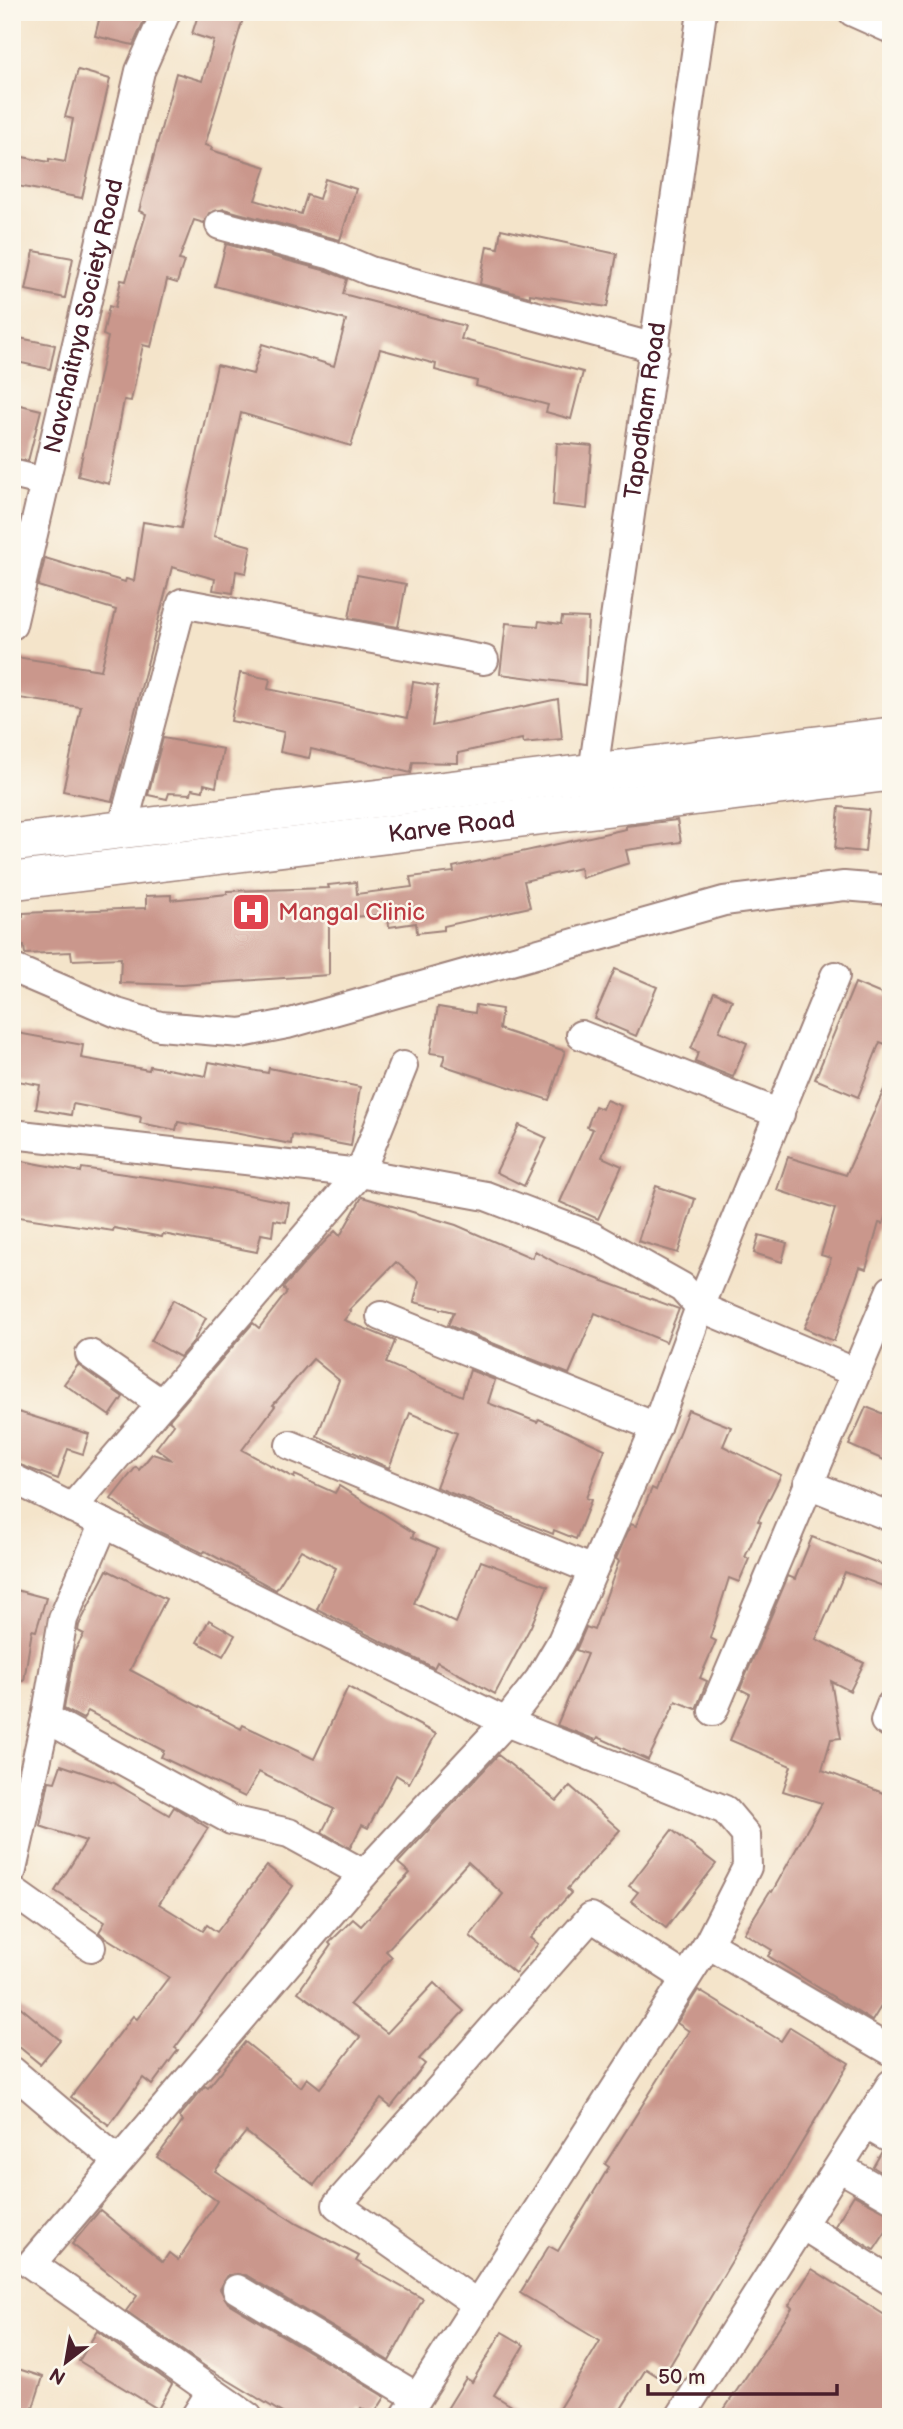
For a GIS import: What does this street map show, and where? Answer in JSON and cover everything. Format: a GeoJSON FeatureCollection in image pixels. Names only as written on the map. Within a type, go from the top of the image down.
{"type":"FeatureCollection","features":[{"type":"Feature","properties":{"kind":"main road","name":"Karve Road"},"geometry":{"type":"LineString","coordinates":[[12,842],[891,736]]}},
{"type":"Feature","properties":{"kind":"main road","name":"Karve Road"},"geometry":{"type":"LineString","coordinates":[[12,881],[891,772]]}},
{"type":"Feature","properties":{"kind":"street","name":"Navchaitnya Society Road"},"geometry":{"type":"LineString","coordinates":[[12,625],[140,71],[166,12]]}},
{"type":"Feature","properties":{"kind":"street","name":"Tapodham Road"},"geometry":{"type":"LineString","coordinates":[[595,810],[593,772],[702,12]]}},
{"type":"Feature","properties":{"kind":"street"},"geometry":{"type":"LineString","coordinates":[[853,12],[891,30]]}},
{"type":"Feature","properties":{"kind":"street"},"geometry":{"type":"LineString","coordinates":[[220,225],[332,255],[370,271],[655,348]]}},
{"type":"Feature","properties":{"kind":"street"},"geometry":{"type":"LineString","coordinates":[[12,474],[46,482]]}},
{"type":"Feature","properties":{"kind":"street"},"geometry":{"type":"LineString","coordinates":[[122,830],[182,603],[484,660]]}},
{"type":"Feature","properties":{"kind":"street"},"geometry":{"type":"LineString","coordinates":[[12,968],[117,1013],[160,1026],[241,1033],[288,1024],[724,901],[844,886],[891,890]]}},
{"type":"Feature","properties":{"kind":"street"},"geometry":{"type":"LineString","coordinates":[[248,2417],[31,2264],[364,1874],[506,1722],[545,1671],[656,1427],[700,1307],[835,976]]}},
{"type":"Feature","properties":{"kind":"street"},"geometry":{"type":"LineString","coordinates":[[581,1035],[780,1114]]}},
{"type":"Feature","properties":{"kind":"street"},"geometry":{"type":"LineString","coordinates":[[72,1507],[360,1173],[403,1066]]}},
{"type":"Feature","properties":{"kind":"street"},"geometry":{"type":"LineString","coordinates":[[12,1134],[360,1173],[486,1196],[591,1236],[682,1287],[700,1307],[854,1372]]}},
{"type":"Feature","properties":{"kind":"street"},"geometry":{"type":"LineString","coordinates":[[713,1711],[854,1372],[891,1290]]}},
{"type":"Feature","properties":{"kind":"street"},"geometry":{"type":"LineString","coordinates":[[381,1316],[656,1427]]}},
{"type":"Feature","properties":{"kind":"street"},"geometry":{"type":"LineString","coordinates":[[90,1354],[162,1404]]}},
{"type":"Feature","properties":{"kind":"street"},"geometry":{"type":"LineString","coordinates":[[290,1445],[593,1570]]}},
{"type":"Feature","properties":{"kind":"street"},"geometry":{"type":"LineString","coordinates":[[12,1478],[506,1722],[725,1810],[746,1835],[747,1867],[708,1944],[411,2407],[237,2289]]}},
{"type":"Feature","properties":{"kind":"street"},"geometry":{"type":"LineString","coordinates":[[808,1484],[891,1517]]}},
{"type":"Feature","properties":{"kind":"street"},"geometry":{"type":"LineString","coordinates":[[12,1870],[46,1718],[63,1619],[104,1523]]}},
{"type":"Feature","properties":{"kind":"street"},"geometry":{"type":"LineString","coordinates":[[46,1718],[231,1820],[289,1833],[364,1874]]}},
{"type":"Feature","properties":{"kind":"street"},"geometry":{"type":"LineString","coordinates":[[12,1891],[91,1947]]}},
{"type":"Feature","properties":{"kind":"street"},"geometry":{"type":"LineString","coordinates":[[477,2304],[337,2205],[591,1917],[687,1978]]}},
{"type":"Feature","properties":{"kind":"street"},"geometry":{"type":"LineString","coordinates":[[708,1944],[891,2051]]}},
{"type":"Feature","properties":{"kind":"street"},"geometry":{"type":"LineString","coordinates":[[12,2071],[118,2161]]}},
{"type":"Feature","properties":{"kind":"street"},"geometry":{"type":"LineString","coordinates":[[680,2417],[891,2084]]}},
{"type":"Feature","properties":{"kind":"street"},"geometry":{"type":"LineString","coordinates":[[865,2124],[891,2139]]}},
{"type":"Feature","properties":{"kind":"street"},"geometry":{"type":"LineString","coordinates":[[839,2166],[891,2197]]}},
{"type":"Feature","properties":{"kind":"street"},"geometry":{"type":"LineString","coordinates":[[802,2225],[891,2281]]}},
{"type":"Feature","properties":{"kind":"street"},"geometry":{"type":"LineString","coordinates":[[195,2417],[211,2392]]}},
{"type":"Feature","properties":{"kind":"building"},"geometry":{"type":"Polygon","coordinates":[[[101,12],[148,12],[133,45],[95,36],[101,12]]]}},
{"type":"Feature","properties":{"kind":"building"},"geometry":{"type":"Polygon","coordinates":[[[199,12],[245,12],[205,145],[212,147],[211,150],[266,167],[255,200],[301,214],[307,195],[319,199],[325,179],[356,189],[340,240],[224,209],[209,213],[204,223],[194,220],[179,260],[184,261],[177,283],[167,280],[151,347],[143,345],[131,401],[124,400],[109,484],[78,476],[108,337],[103,335],[109,306],[115,308],[121,280],[126,281],[146,214],[139,211],[176,73],[202,81],[214,41],[192,34],[199,12]]]}},
{"type":"Feature","properties":{"kind":"building"},"geometry":{"type":"Polygon","coordinates":[[[78,70],[110,79],[82,198],[12,185],[12,155],[65,162],[73,119],[65,117],[78,70]]]}},
{"type":"Feature","properties":{"kind":"building"},"geometry":{"type":"Polygon","coordinates":[[[501,229],[617,254],[607,307],[530,294],[530,297],[480,284],[487,246],[498,248],[501,229]]]}},
{"type":"Feature","properties":{"kind":"building"},"geometry":{"type":"Polygon","coordinates":[[[226,244],[327,271],[347,279],[343,294],[465,326],[461,339],[583,372],[571,419],[546,412],[548,405],[476,386],[477,381],[435,370],[436,364],[380,349],[351,446],[241,413],[214,536],[251,546],[246,573],[236,571],[233,593],[213,590],[215,579],[172,567],[112,801],[63,791],[81,707],[12,697],[12,671],[16,657],[101,670],[116,610],[38,586],[45,558],[125,582],[126,579],[134,581],[143,522],[181,528],[217,365],[253,374],[262,344],[334,366],[346,320],[215,286],[226,244]]]}},
{"type":"Feature","properties":{"kind":"building"},"geometry":{"type":"Polygon","coordinates":[[[34,251],[73,258],[65,298],[26,290],[34,251]]]}},
{"type":"Feature","properties":{"kind":"building"},"geometry":{"type":"Polygon","coordinates":[[[14,337],[55,345],[50,369],[12,361],[14,337]]]}},
{"type":"Feature","properties":{"kind":"building"},"geometry":{"type":"Polygon","coordinates":[[[12,403],[41,410],[28,461],[12,458],[12,403]]]}},
{"type":"Feature","properties":{"kind":"building"},"geometry":{"type":"Polygon","coordinates":[[[557,443],[592,446],[587,509],[553,505],[557,443]]]}},
{"type":"Feature","properties":{"kind":"building"},"geometry":{"type":"Polygon","coordinates":[[[357,575],[406,584],[398,627],[349,618],[357,575]]]}},
{"type":"Feature","properties":{"kind":"building"},"geometry":{"type":"Polygon","coordinates":[[[562,617],[588,618],[585,685],[500,674],[506,623],[538,626],[539,621],[561,624],[562,617]]]}},
{"type":"Feature","properties":{"kind":"building"},"geometry":{"type":"Polygon","coordinates":[[[240,673],[270,679],[268,689],[407,718],[413,682],[438,686],[432,726],[558,699],[562,739],[523,743],[522,739],[458,753],[458,763],[413,762],[411,773],[311,749],[309,758],[280,752],[284,732],[231,721],[240,673]]]}},
{"type":"Feature","properties":{"kind":"building"},"geometry":{"type":"Polygon","coordinates":[[[163,738],[223,749],[216,787],[204,784],[203,791],[192,789],[191,794],[169,793],[167,799],[148,795],[163,738]]]}},
{"type":"Feature","properties":{"kind":"building"},"geometry":{"type":"Polygon","coordinates":[[[839,807],[869,810],[865,852],[835,849],[839,807]]]}},
{"type":"Feature","properties":{"kind":"building"},"geometry":{"type":"Polygon","coordinates":[[[677,820],[681,842],[626,850],[629,863],[582,878],[580,868],[524,881],[530,907],[444,926],[444,930],[417,933],[416,923],[389,927],[388,914],[329,919],[329,975],[181,985],[120,983],[121,958],[72,960],[71,952],[25,954],[24,946],[12,947],[12,917],[23,917],[23,913],[146,908],[146,896],[171,895],[171,900],[227,894],[227,891],[329,888],[328,885],[356,882],[357,894],[412,887],[410,877],[454,872],[453,867],[626,829],[626,826],[677,820]]]}},
{"type":"Feature","properties":{"kind":"building"},"geometry":{"type":"Polygon","coordinates":[[[615,969],[657,987],[636,1036],[594,1018],[615,969]]]}},
{"type":"Feature","properties":{"kind":"building"},"geometry":{"type":"Polygon","coordinates":[[[855,983],[891,998],[891,1030],[885,1044],[880,1042],[858,1097],[815,1079],[855,983]]]}},
{"type":"Feature","properties":{"kind":"building"},"geometry":{"type":"Polygon","coordinates":[[[714,992],[732,1000],[719,1031],[747,1043],[733,1077],[695,1062],[698,1052],[691,1049],[714,992]]]}},
{"type":"Feature","properties":{"kind":"building"},"geometry":{"type":"Polygon","coordinates":[[[476,1005],[502,1009],[499,1029],[565,1051],[549,1100],[442,1065],[445,1055],[430,1053],[438,1007],[475,1013],[476,1005]]]}},
{"type":"Feature","properties":{"kind":"building"},"geometry":{"type":"Polygon","coordinates":[[[12,1032],[83,1045],[81,1058],[149,1070],[150,1066],[206,1076],[209,1062],[268,1073],[269,1068],[360,1087],[351,1146],[292,1135],[291,1144],[178,1122],[176,1130],[140,1123],[141,1117],[73,1104],[71,1115],[36,1109],[40,1085],[12,1080],[12,1032]]]}},
{"type":"Feature","properties":{"kind":"building"},"geometry":{"type":"Polygon","coordinates":[[[891,1074],[891,1198],[883,1224],[879,1223],[866,1269],[860,1267],[834,1341],[804,1328],[831,1258],[821,1255],[835,1209],[777,1190],[788,1157],[846,1175],[891,1074]]]}},
{"type":"Feature","properties":{"kind":"building"},"geometry":{"type":"Polygon","coordinates":[[[606,1100],[621,1106],[602,1157],[622,1166],[598,1219],[560,1202],[593,1129],[587,1127],[595,1106],[602,1109],[606,1100]]]}},
{"type":"Feature","properties":{"kind":"building"},"geometry":{"type":"Polygon","coordinates":[[[519,1125],[547,1138],[524,1186],[496,1172],[519,1125]]]}},
{"type":"Feature","properties":{"kind":"building"},"geometry":{"type":"Polygon","coordinates":[[[12,1159],[81,1172],[82,1168],[188,1183],[289,1203],[286,1222],[274,1220],[272,1236],[261,1234],[257,1252],[163,1234],[162,1237],[114,1228],[113,1231],[12,1216],[12,1159]]]}},
{"type":"Feature","properties":{"kind":"building"},"geometry":{"type":"Polygon","coordinates":[[[656,1186],[695,1199],[678,1253],[638,1241],[656,1186]]]}},
{"type":"Feature","properties":{"kind":"building"},"geometry":{"type":"Polygon","coordinates":[[[362,1197],[456,1225],[532,1258],[535,1251],[560,1265],[679,1309],[666,1342],[595,1313],[569,1374],[448,1325],[454,1312],[414,1302],[419,1281],[396,1262],[349,1310],[351,1311],[344,1320],[395,1341],[386,1363],[462,1396],[470,1370],[495,1380],[488,1403],[537,1422],[539,1419],[605,1449],[586,1498],[591,1500],[576,1539],[554,1530],[553,1534],[436,1487],[457,1433],[410,1413],[389,1468],[317,1436],[339,1380],[313,1359],[273,1405],[275,1406],[242,1450],[294,1478],[295,1475],[335,1493],[339,1486],[414,1533],[412,1537],[438,1548],[414,1603],[456,1623],[481,1561],[548,1586],[531,1626],[495,1694],[437,1662],[434,1668],[317,1609],[336,1568],[301,1550],[276,1590],[205,1551],[203,1553],[145,1525],[111,1499],[136,1467],[139,1470],[152,1454],[172,1460],[156,1448],[174,1424],[169,1420],[253,1323],[259,1328],[287,1292],[283,1288],[311,1256],[335,1231],[340,1236],[362,1197]]]}},
{"type":"Feature","properties":{"kind":"building"},"geometry":{"type":"Polygon","coordinates":[[[759,1235],[787,1243],[782,1262],[754,1253],[759,1235]]]}},
{"type":"Feature","properties":{"kind":"building"},"geometry":{"type":"Polygon","coordinates":[[[173,1300],[206,1318],[193,1342],[180,1357],[151,1341],[173,1300]]]}},
{"type":"Feature","properties":{"kind":"building"},"geometry":{"type":"Polygon","coordinates":[[[78,1365],[123,1397],[110,1416],[64,1384],[78,1365]]]}},
{"type":"Feature","properties":{"kind":"building"},"geometry":{"type":"Polygon","coordinates":[[[866,1407],[891,1417],[891,1463],[849,1445],[866,1407]]]}},
{"type":"Feature","properties":{"kind":"building"},"geometry":{"type":"Polygon","coordinates":[[[12,1410],[89,1434],[83,1454],[68,1449],[58,1479],[12,1462],[12,1410]]]}},
{"type":"Feature","properties":{"kind":"building"},"geometry":{"type":"Polygon","coordinates":[[[688,1410],[731,1427],[723,1446],[781,1475],[758,1521],[761,1522],[745,1557],[749,1559],[739,1582],[729,1578],[710,1638],[716,1641],[700,1678],[707,1681],[696,1709],[676,1701],[648,1760],[598,1737],[596,1740],[557,1725],[587,1654],[576,1650],[586,1627],[594,1630],[619,1561],[616,1559],[631,1524],[636,1526],[652,1488],[656,1490],[688,1410]]]}},
{"type":"Feature","properties":{"kind":"building"},"geometry":{"type":"Polygon","coordinates":[[[812,1537],[891,1568],[891,1589],[845,1572],[816,1639],[864,1663],[850,1691],[831,1681],[841,1738],[831,1739],[822,1770],[891,1796],[891,1990],[872,2021],[768,1956],[772,1950],[744,1933],[770,1891],[772,1892],[822,1803],[783,1791],[791,1766],[730,1740],[750,1694],[740,1689],[788,1576],[795,1579],[812,1537]]]}},
{"type":"Feature","properties":{"kind":"building"},"geometry":{"type":"Polygon","coordinates":[[[107,1570],[166,1599],[130,1670],[241,1729],[243,1725],[314,1759],[348,1687],[436,1734],[409,1783],[396,1775],[368,1828],[362,1825],[350,1848],[322,1832],[334,1809],[259,1772],[245,1797],[161,1757],[164,1751],[88,1711],[83,1719],[64,1709],[74,1652],[84,1634],[78,1631],[79,1625],[107,1570]]]}},
{"type":"Feature","properties":{"kind":"building"},"geometry":{"type":"Polygon","coordinates":[[[12,1589],[46,1598],[36,1631],[32,1630],[24,1681],[12,1680],[12,1589]]]}},
{"type":"Feature","properties":{"kind":"building"},"geometry":{"type":"Polygon","coordinates":[[[209,1620],[235,1635],[223,1656],[197,1642],[209,1620]]]}},
{"type":"Feature","properties":{"kind":"building"},"geometry":{"type":"Polygon","coordinates":[[[498,1755],[557,1801],[570,1786],[620,1830],[567,1889],[571,1893],[530,1938],[538,1944],[515,1973],[470,1936],[503,1894],[468,1862],[386,1951],[392,1957],[350,2004],[387,2033],[434,1983],[464,2011],[419,2059],[425,2064],[391,2107],[381,2099],[314,2185],[246,2132],[215,2171],[297,2224],[359,2256],[356,2261],[423,2299],[389,2361],[246,2275],[228,2275],[220,2289],[228,2303],[385,2397],[373,2416],[361,2408],[355,2417],[289,2417],[206,2367],[126,2311],[137,2296],[72,2244],[100,2210],[163,2262],[169,2253],[178,2260],[217,2201],[157,2157],[183,2121],[179,2117],[205,2086],[208,2088],[245,2042],[301,2087],[307,2078],[320,2088],[360,2037],[298,1992],[331,1945],[329,1943],[353,1919],[361,1926],[410,1873],[398,1863],[498,1755]]]}},
{"type":"Feature","properties":{"kind":"building"},"geometry":{"type":"Polygon","coordinates":[[[61,1765],[114,1783],[169,1815],[174,1807],[208,1828],[159,1904],[203,1931],[207,1925],[217,1932],[267,1866],[293,1886],[175,2048],[178,2050],[152,2085],[143,2078],[109,2125],[71,2097],[133,2016],[137,2019],[169,1977],[103,1936],[99,1932],[105,1922],[55,1891],[86,1841],[40,1826],[49,1781],[55,1782],[61,1765]]]}},
{"type":"Feature","properties":{"kind":"building"},"geometry":{"type":"Polygon","coordinates":[[[672,1830],[716,1864],[666,1928],[631,1901],[638,1892],[629,1886],[672,1830]]]}},
{"type":"Feature","properties":{"kind":"building"},"geometry":{"type":"Polygon","coordinates":[[[698,1990],[781,2041],[790,2027],[849,2063],[662,2379],[646,2369],[616,2417],[554,2417],[600,2341],[520,2293],[549,2246],[558,2251],[609,2167],[605,2164],[689,2031],[677,2023],[698,1990]]]}},
{"type":"Feature","properties":{"kind":"building"},"geometry":{"type":"Polygon","coordinates":[[[12,2000],[60,2040],[40,2064],[12,2041],[12,2000]]]}},
{"type":"Feature","properties":{"kind":"building"},"geometry":{"type":"Polygon","coordinates":[[[881,2153],[891,2156],[891,2178],[873,2167],[881,2153]]]}},
{"type":"Feature","properties":{"kind":"building"},"geometry":{"type":"Polygon","coordinates":[[[854,2195],[891,2214],[891,2224],[874,2250],[835,2226],[854,2195]]]}},
{"type":"Feature","properties":{"kind":"building"},"geometry":{"type":"Polygon","coordinates":[[[812,2269],[891,2319],[891,2400],[880,2417],[719,2417],[792,2308],[789,2305],[812,2269]]]}},
{"type":"Feature","properties":{"kind":"building"},"geometry":{"type":"Polygon","coordinates":[[[97,2331],[172,2384],[158,2409],[79,2361],[97,2331]]]}},
{"type":"Feature","properties":{"kind":"building"},"geometry":{"type":"Polygon","coordinates":[[[502,2332],[524,2345],[494,2395],[529,2417],[442,2417],[466,2378],[472,2382],[502,2332]]]}},
{"type":"Feature","properties":{"kind":"building"},"geometry":{"type":"Polygon","coordinates":[[[12,2367],[43,2377],[30,2417],[12,2417],[12,2367]]]}},
{"type":"Feature","properties":{"kind":"place","name":"Mangal Clinic"},"geometry":{"type":"Point","coordinates":[251,912]}}]}
